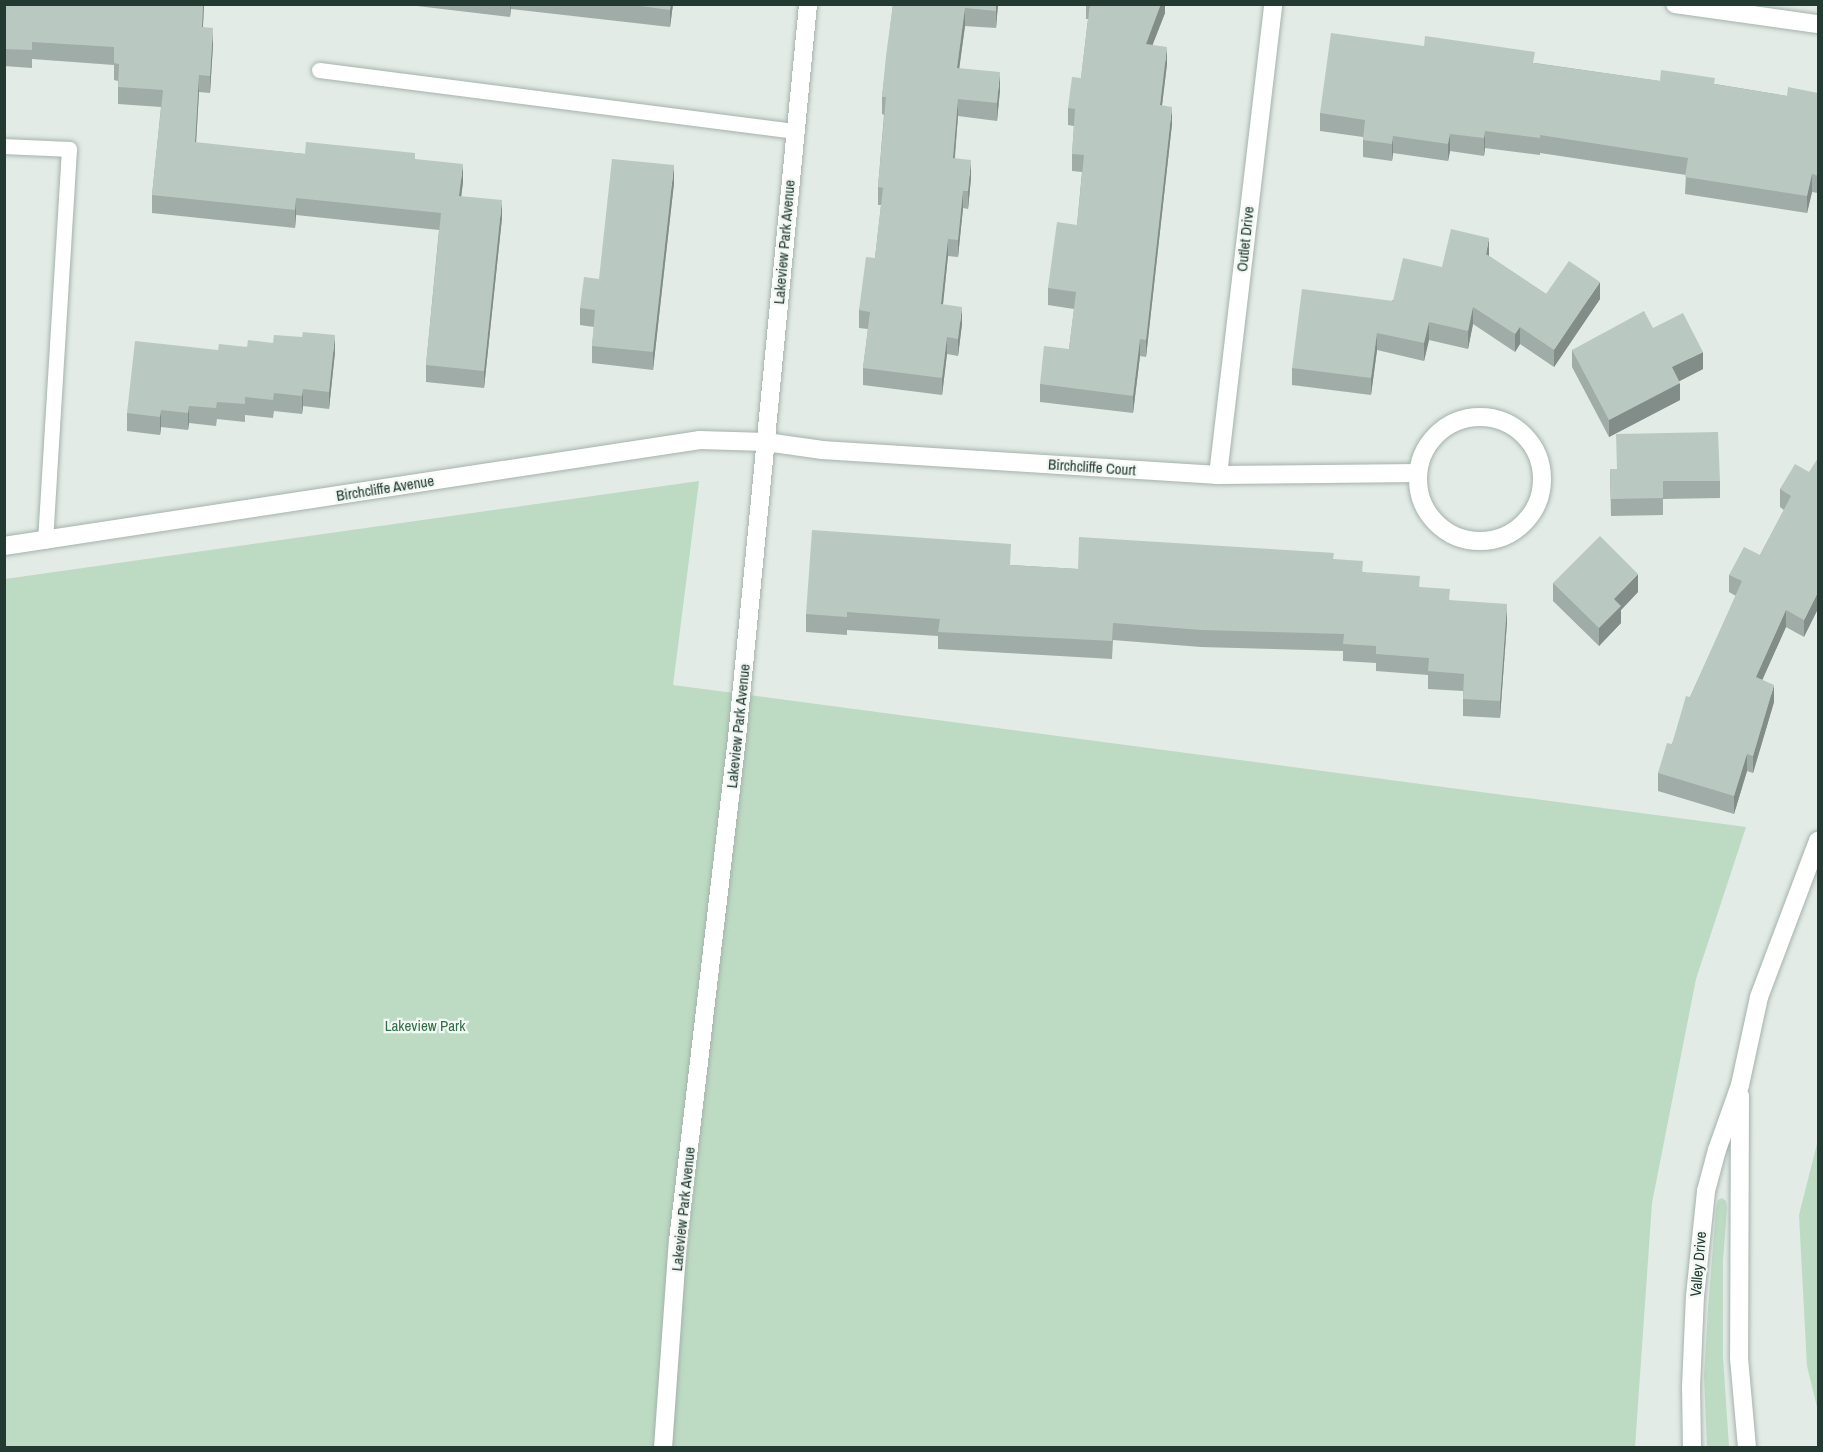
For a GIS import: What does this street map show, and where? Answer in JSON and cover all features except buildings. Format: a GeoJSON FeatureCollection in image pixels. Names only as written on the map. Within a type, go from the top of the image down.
{"type":"FeatureCollection","features":[{"type":"Feature","properties":{"kind":"street","name":"Lakeview Park Avenue"},"geometry":{"type":"LineString","coordinates":[[663,1448],[678,1241],[737,738],[808,4]]}},
{"type":"Feature","properties":{"kind":"street","name":"Outlet Drive"},"geometry":{"type":"LineString","coordinates":[[1218,475],[1273,4]]}},
{"type":"Feature","properties":{"kind":"street"},"geometry":{"type":"LineString","coordinates":[[1675,4],[1818,24]]}},
{"type":"Feature","properties":{"kind":"street"},"geometry":{"type":"LineString","coordinates":[[1469,417],[1491,417],[1517,428],[1532,444],[1542,466],[1542,488],[1535,509],[1522,525],[1503,537],[1480,542],[1459,538],[1440,527],[1429,514],[1420,495],[1418,473],[1422,458],[1432,439],[1449,425],[1469,417]]}},
{"type":"Feature","properties":{"kind":"street","name":"Birchcliffe Avenue"},"geometry":{"type":"LineString","coordinates":[[4,546],[700,440],[766,442]]}},
{"type":"Feature","properties":{"kind":"street","name":"Birchcliffe Court"},"geometry":{"type":"LineString","coordinates":[[766,442],[822,450],[1218,475],[1418,473]]}},
{"type":"Feature","properties":{"kind":"street","name":"Valley Drive"},"geometry":{"type":"LineString","coordinates":[[1692,1448],[1690,1387],[1695,1296],[1705,1202],[1717,1150],[1740,1085],[1760,997],[1818,841]]}},
{"type":"Feature","properties":{"kind":"street","name":"Valley Drive"},"geometry":{"type":"LineString","coordinates":[[1740,1085],[1739,1358],[1747,1448]]}},
{"type":"Feature","properties":{"kind":"lane"},"geometry":{"type":"LineString","coordinates":[[319,70],[794,131]]}},
{"type":"Feature","properties":{"kind":"lane"},"geometry":{"type":"LineString","coordinates":[[4,146],[69,148],[45,540]]}},
{"type":"Feature","properties":{"kind":"green space","name":"Lakeview Park"},"geometry":{"type":"Polygon","coordinates":[[[699,481],[673,685],[1746,827],[1696,979],[1652,1203],[1635,1447],[5,1447],[5,579],[699,481]]]}},
{"type":"Feature","properties":{"kind":"green space"},"geometry":{"type":"Polygon","coordinates":[[[1818,1140],[1818,1411],[1807,1366],[1799,1215],[1818,1140]]]}},
{"type":"Feature","properties":{"kind":"green space"},"geometry":{"type":"Polygon","coordinates":[[[1722,1198],[1726,1201],[1727,1208],[1723,1261],[1723,1356],[1729,1447],[1707,1447],[1704,1376],[1708,1309],[1716,1209],[1718,1200],[1722,1198]]]}}]}
